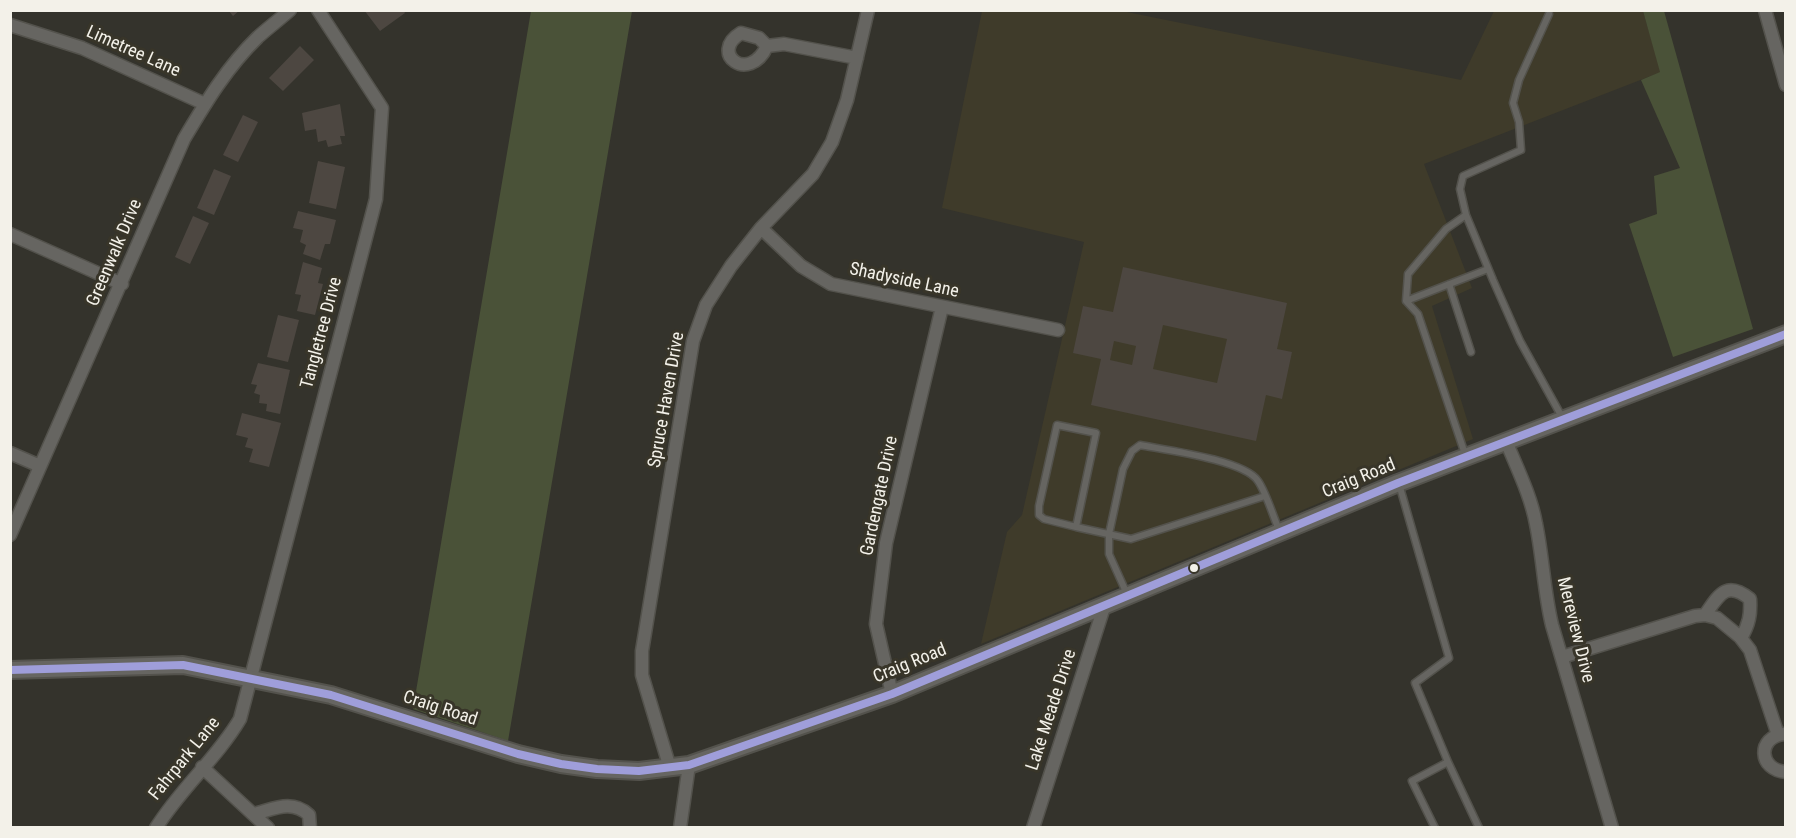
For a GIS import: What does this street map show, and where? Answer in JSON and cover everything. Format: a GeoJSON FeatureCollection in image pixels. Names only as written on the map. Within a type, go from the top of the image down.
{"type":"FeatureCollection","features":[{"type":"Feature","properties":{"kind":"main road","name":"Craig Road"},"geometry":{"type":"LineString","coordinates":[[10,670],[183,665],[331,695],[538,760],[597,769],[639,771],[689,765],[892,693],[1398,483],[1785,334]]}},
{"type":"Feature","properties":{"kind":"street","name":"Greenwalk Drive"},"geometry":{"type":"LineString","coordinates":[[10,535],[184,139],[205,104],[238,59],[259,36],[290,10]]}},
{"type":"Feature","properties":{"kind":"street","name":"Tangletree Drive"},"geometry":{"type":"LineString","coordinates":[[250,678],[376,199],[382,108],[318,10]]}},
{"type":"Feature","properties":{"kind":"street","name":"Spruce Haven Drive"},"geometry":{"type":"LineString","coordinates":[[670,768],[642,675],[642,651],[693,341],[706,305],[731,266],[761,228],[813,174],[832,142],[847,100],[868,10]]}},
{"type":"Feature","properties":{"kind":"street"},"geometry":{"type":"LineString","coordinates":[[1765,10],[1785,85]]}},
{"type":"Feature","properties":{"kind":"street","name":"Limetree Lane"},"geometry":{"type":"LineString","coordinates":[[10,25],[82,48],[205,104]]}},
{"type":"Feature","properties":{"kind":"street"},"geometry":{"type":"LineString","coordinates":[[767,46],[784,44],[857,58]]}},
{"type":"Feature","properties":{"kind":"street","name":"Shadyside Lane"},"geometry":{"type":"LineString","coordinates":[[761,228],[801,266],[831,284],[1058,330]]}},
{"type":"Feature","properties":{"kind":"street"},"geometry":{"type":"LineString","coordinates":[[10,234],[122,284]]}},
{"type":"Feature","properties":{"kind":"street","name":"Gardengate Drive"},"geometry":{"type":"LineString","coordinates":[[892,693],[876,624],[886,543],[942,307]]}},
{"type":"Feature","properties":{"kind":"street","name":"Mereview Drive"},"geometry":{"type":"LineString","coordinates":[[1506,441],[1528,496],[1536,524],[1546,598],[1612,828]]}},
{"type":"Feature","properties":{"kind":"street"},"geometry":{"type":"LineString","coordinates":[[10,453],[40,466]]}},
{"type":"Feature","properties":{"kind":"street"},"geometry":{"type":"LineString","coordinates":[[1705,615],[1725,591],[1732,589],[1740,591],[1750,599],[1751,612],[1748,626],[1741,638]]}},
{"type":"Feature","properties":{"kind":"street","name":"Lake Meade Drive"},"geometry":{"type":"LineString","coordinates":[[1033,828],[1105,604]]}},
{"type":"Feature","properties":{"kind":"street"},"geometry":{"type":"LineString","coordinates":[[1562,657],[1705,615],[1717,618],[1741,638],[1750,650],[1782,735],[1768,742],[1765,747],[1766,760],[1774,769],[1785,772]]}},
{"type":"Feature","properties":{"kind":"street","name":"Fahrpark Lane"},"geometry":{"type":"LineString","coordinates":[[156,828],[240,719],[250,678]]}},
{"type":"Feature","properties":{"kind":"street"},"geometry":{"type":"LineString","coordinates":[[680,828],[689,765]]}},
{"type":"Feature","properties":{"kind":"street"},"geometry":{"type":"LineString","coordinates":[[202,767],[268,828]]}},
{"type":"Feature","properties":{"kind":"street"},"geometry":{"type":"LineString","coordinates":[[254,814],[294,806],[309,815],[310,828]]}},
{"type":"Feature","properties":{"kind":"lane"},"geometry":{"type":"LineString","coordinates":[[1549,14],[1519,80],[1513,103],[1519,122],[1521,150],[1463,176],[1460,189],[1466,215],[1520,341],[1564,419]]}},
{"type":"Feature","properties":{"kind":"lane"},"geometry":{"type":"LineString","coordinates":[[1466,215],[1446,229],[1408,274],[1406,301],[1418,314],[1466,458]]}},
{"type":"Feature","properties":{"kind":"lane"},"geometry":{"type":"LineString","coordinates":[[1406,301],[1488,269]]}},
{"type":"Feature","properties":{"kind":"lane"},"geometry":{"type":"LineString","coordinates":[[1449,284],[1471,352]]}},
{"type":"Feature","properties":{"kind":"lane"},"geometry":{"type":"LineString","coordinates":[[1076,527],[1096,434],[1057,425],[1039,507],[1040,515],[1044,519],[1076,527],[1131,539],[1265,496]]}},
{"type":"Feature","properties":{"kind":"lane"},"geometry":{"type":"LineString","coordinates":[[1128,596],[1109,554],[1109,534],[1123,469],[1132,451],[1140,445],[1205,457],[1247,471],[1258,480],[1280,533]]}},
{"type":"Feature","properties":{"kind":"lane"},"geometry":{"type":"LineString","coordinates":[[1398,483],[1449,658],[1415,682],[1448,762],[1479,828]]}},
{"type":"Feature","properties":{"kind":"lane"},"geometry":{"type":"LineString","coordinates":[[1435,828],[1412,781],[1448,762]]}},
{"type":"Feature","properties":{"kind":"shaded area"},"geometry":{"type":"Polygon","coordinates":[[[982,11],[1122,11],[1461,80],[1494,11],[1643,11],[1661,72],[1424,164],[1472,288],[1432,306],[1473,439],[981,644],[1007,532],[1022,515],[1084,242],[942,208],[982,11]]]}},
{"type":"Feature","properties":{"kind":"green space"},"geometry":{"type":"Polygon","coordinates":[[[531,11],[632,11],[508,741],[413,709],[531,11]]]}},
{"type":"Feature","properties":{"kind":"green space"},"geometry":{"type":"Polygon","coordinates":[[[1643,11],[1664,11],[1753,329],[1673,357],[1629,224],[1657,214],[1654,176],[1680,168],[1641,80],[1660,72],[1643,11]]]}},
{"type":"Feature","properties":{"kind":"building"},"geometry":{"type":"Polygon","coordinates":[[[228,10],[240,10],[233,16],[228,10]]]}},
{"type":"Feature","properties":{"kind":"building"},"geometry":{"type":"Polygon","coordinates":[[[364,10],[403,10],[405,13],[380,31],[364,10]]]}},
{"type":"Feature","properties":{"kind":"building"},"geometry":{"type":"Polygon","coordinates":[[[300,46],[314,60],[283,91],[269,78],[300,46]]]}},
{"type":"Feature","properties":{"kind":"building"},"geometry":{"type":"Polygon","coordinates":[[[340,104],[345,136],[340,136],[342,144],[328,147],[326,140],[318,142],[316,129],[305,131],[302,113],[340,104]]]}},
{"type":"Feature","properties":{"kind":"building"},"geometry":{"type":"Polygon","coordinates":[[[243,115],[258,122],[238,162],[223,155],[243,115]]]}},
{"type":"Feature","properties":{"kind":"building"},"geometry":{"type":"Polygon","coordinates":[[[318,161],[345,167],[336,209],[309,203],[318,161]]]}},
{"type":"Feature","properties":{"kind":"building"},"geometry":{"type":"Polygon","coordinates":[[[214,169],[231,176],[214,215],[197,208],[214,169]]]}},
{"type":"Feature","properties":{"kind":"building"},"geometry":{"type":"Polygon","coordinates":[[[298,211],[336,220],[330,244],[325,244],[320,260],[303,254],[306,245],[300,242],[303,230],[293,228],[298,211]]]}},
{"type":"Feature","properties":{"kind":"building"},"geometry":{"type":"Polygon","coordinates":[[[193,216],[209,223],[190,264],[175,257],[193,216]]]}},
{"type":"Feature","properties":{"kind":"building"},"geometry":{"type":"Polygon","coordinates":[[[303,262],[322,268],[318,283],[323,284],[315,315],[297,311],[301,295],[295,294],[303,262]]]}},
{"type":"Feature","properties":{"kind":"building"},"geometry":{"type":"Polygon","coordinates":[[[1123,267],[1287,303],[1277,349],[1292,352],[1282,399],[1266,395],[1256,441],[1091,405],[1101,359],[1073,353],[1083,306],[1113,312],[1123,267]],[[1163,325],[1153,369],[1217,383],[1227,339],[1163,325]],[[1114,341],[1110,360],[1132,365],[1136,346],[1114,341]]]}},
{"type":"Feature","properties":{"kind":"building"},"geometry":{"type":"Polygon","coordinates":[[[278,315],[299,320],[288,362],[267,357],[278,315]]]}},
{"type":"Feature","properties":{"kind":"building"},"geometry":{"type":"Polygon","coordinates":[[[258,363],[290,370],[280,414],[266,411],[267,404],[259,403],[260,395],[254,393],[257,385],[251,384],[258,363]]]}},
{"type":"Feature","properties":{"kind":"building"},"geometry":{"type":"Polygon","coordinates":[[[242,413],[281,423],[269,467],[249,462],[253,449],[245,447],[248,438],[236,435],[242,413]]]}},
{"type":"Feature","properties":{"kind":"transit line"},"geometry":{"type":"LineString","coordinates":[[10,670],[183,665],[331,695],[518,754],[561,764],[639,771],[689,765],[892,694],[1398,483],[1786,334]]}}]}
